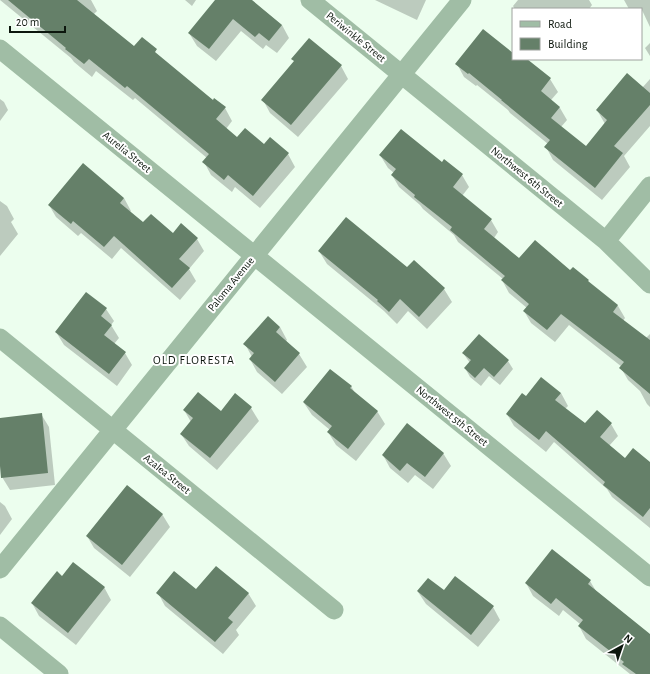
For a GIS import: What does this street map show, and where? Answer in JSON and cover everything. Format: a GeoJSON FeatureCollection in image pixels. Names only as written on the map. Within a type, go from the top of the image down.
{"type":"FeatureCollection","features":[{"type":"Feature","properties":{"kind":"street","name":"Periwinkle Street"},"geometry":{"type":"LineString","coordinates":[[310,0],[401,75]]}},
{"type":"Feature","properties":{"kind":"street","name":"Paloma Avenue"},"geometry":{"type":"LineString","coordinates":[[0,569],[462,0]]}},
{"type":"Feature","properties":{"kind":"street","name":"Aurelia Street"},"geometry":{"type":"LineString","coordinates":[[0,49],[255,255]]}},
{"type":"Feature","properties":{"kind":"street","name":"Northwest 6th Street"},"geometry":{"type":"LineString","coordinates":[[401,75],[606,241],[650,284]]}},
{"type":"Feature","properties":{"kind":"street"},"geometry":{"type":"LineString","coordinates":[[606,241],[650,186]]}},
{"type":"Feature","properties":{"kind":"street","name":"Northwest 5th Street"},"geometry":{"type":"LineString","coordinates":[[255,255],[650,577]]}},
{"type":"Feature","properties":{"kind":"street","name":"Azalea Street"},"geometry":{"type":"LineString","coordinates":[[0,338],[334,610]]}},
{"type":"Feature","properties":{"kind":"street"},"geometry":{"type":"LineString","coordinates":[[0,626],[59,674]]}},
{"type":"Feature","properties":{"kind":"building"},"geometry":{"type":"Polygon","coordinates":[[[8,0],[77,0],[134,46],[142,37],[157,49],[155,52],[213,100],[214,98],[226,107],[216,119],[237,137],[245,128],[264,144],[270,137],[289,153],[253,196],[228,175],[224,180],[202,162],[209,154],[127,86],[125,88],[89,59],[84,64],[8,0]]]}},
{"type":"Feature","properties":{"kind":"building"},"geometry":{"type":"Polygon","coordinates":[[[215,0],[252,0],[282,25],[269,41],[259,33],[255,37],[233,19],[209,49],[188,33],[215,0]]]}},
{"type":"Feature","properties":{"kind":"building"},"geometry":{"type":"Polygon","coordinates":[[[483,29],[512,52],[512,60],[528,60],[551,78],[541,91],[560,107],[551,118],[586,146],[607,120],[596,110],[627,73],[650,93],[650,105],[614,146],[623,153],[595,188],[544,147],[550,140],[469,73],[468,74],[455,64],[483,29]]]}},
{"type":"Feature","properties":{"kind":"building"},"geometry":{"type":"Polygon","coordinates":[[[309,38],[342,65],[291,125],[261,100],[294,61],[291,59],[309,38]]]}},
{"type":"Feature","properties":{"kind":"building"},"geometry":{"type":"Polygon","coordinates":[[[401,129],[442,162],[444,159],[463,174],[453,187],[492,219],[484,229],[519,258],[535,240],[570,270],[573,267],[618,305],[613,312],[650,340],[650,394],[619,368],[624,362],[561,314],[547,330],[523,311],[529,304],[501,280],[505,276],[450,230],[452,227],[414,197],[415,195],[391,175],[396,169],[379,155],[401,129]]]}},
{"type":"Feature","properties":{"kind":"building"},"geometry":{"type":"Polygon","coordinates":[[[83,163],[124,198],[120,203],[143,222],[151,214],[173,233],[181,223],[198,238],[179,259],[190,268],[172,288],[114,236],[104,247],[73,221],[71,224],[48,205],[83,163]]]}},
{"type":"Feature","properties":{"kind":"building"},"geometry":{"type":"Polygon","coordinates":[[[346,217],[407,267],[414,260],[445,288],[419,317],[400,299],[389,312],[377,301],[378,300],[318,251],[346,217]]]}},
{"type":"Feature","properties":{"kind":"building"},"geometry":{"type":"Polygon","coordinates":[[[86,292],[107,308],[101,316],[112,325],[104,335],[126,352],[109,374],[55,332],[86,292]]]}},
{"type":"Feature","properties":{"kind":"building"},"geometry":{"type":"Polygon","coordinates":[[[268,316],[280,327],[276,332],[300,353],[275,382],[249,359],[254,353],[243,344],[268,316]]]}},
{"type":"Feature","properties":{"kind":"building"},"geometry":{"type":"Polygon","coordinates":[[[479,334],[509,360],[494,377],[484,368],[475,378],[464,368],[471,360],[462,353],[479,334]]]}},
{"type":"Feature","properties":{"kind":"building"},"geometry":{"type":"Polygon","coordinates":[[[330,369],[352,386],[350,388],[378,411],[348,449],[327,432],[332,426],[303,402],[330,369]]]}},
{"type":"Feature","properties":{"kind":"building"},"geometry":{"type":"Polygon","coordinates":[[[541,377],[561,393],[555,400],[585,423],[597,410],[612,423],[600,437],[625,458],[633,448],[650,462],[650,508],[643,517],[603,485],[605,482],[546,431],[539,440],[506,414],[522,393],[526,396],[541,377]]]}},
{"type":"Feature","properties":{"kind":"building"},"geometry":{"type":"Polygon","coordinates":[[[198,392],[221,411],[235,393],[252,407],[210,458],[180,434],[193,418],[183,410],[198,392]]]}},
{"type":"Feature","properties":{"kind":"building"},"geometry":{"type":"Polygon","coordinates":[[[42,413],[48,473],[1,478],[0,418],[42,413]]]}},
{"type":"Feature","properties":{"kind":"building"},"geometry":{"type":"Polygon","coordinates":[[[407,423],[444,453],[425,477],[407,463],[400,471],[382,455],[407,423]]]}},
{"type":"Feature","properties":{"kind":"building"},"geometry":{"type":"Polygon","coordinates":[[[127,485],[163,514],[122,565],[86,536],[127,485]]]}},
{"type":"Feature","properties":{"kind":"building"},"geometry":{"type":"Polygon","coordinates":[[[552,549],[591,580],[588,584],[650,634],[650,674],[636,674],[622,664],[624,662],[578,626],[583,620],[556,598],[551,604],[525,583],[552,549]]]}},
{"type":"Feature","properties":{"kind":"building"},"geometry":{"type":"Polygon","coordinates":[[[73,562],[105,587],[68,633],[31,603],[57,571],[62,576],[73,562]]]}},
{"type":"Feature","properties":{"kind":"building"},"geometry":{"type":"Polygon","coordinates":[[[216,566],[249,593],[228,618],[233,622],[215,642],[156,593],[174,571],[196,589],[216,566]]]}},
{"type":"Feature","properties":{"kind":"building"},"geometry":{"type":"Polygon","coordinates":[[[455,576],[494,606],[471,635],[417,591],[428,578],[444,590],[455,576]]]}},
{"type":"Feature","properties":{"kind":"district","name":"OLD FLORESTA"},"geometry":{"type":"Point","coordinates":[194,360]}}]}
